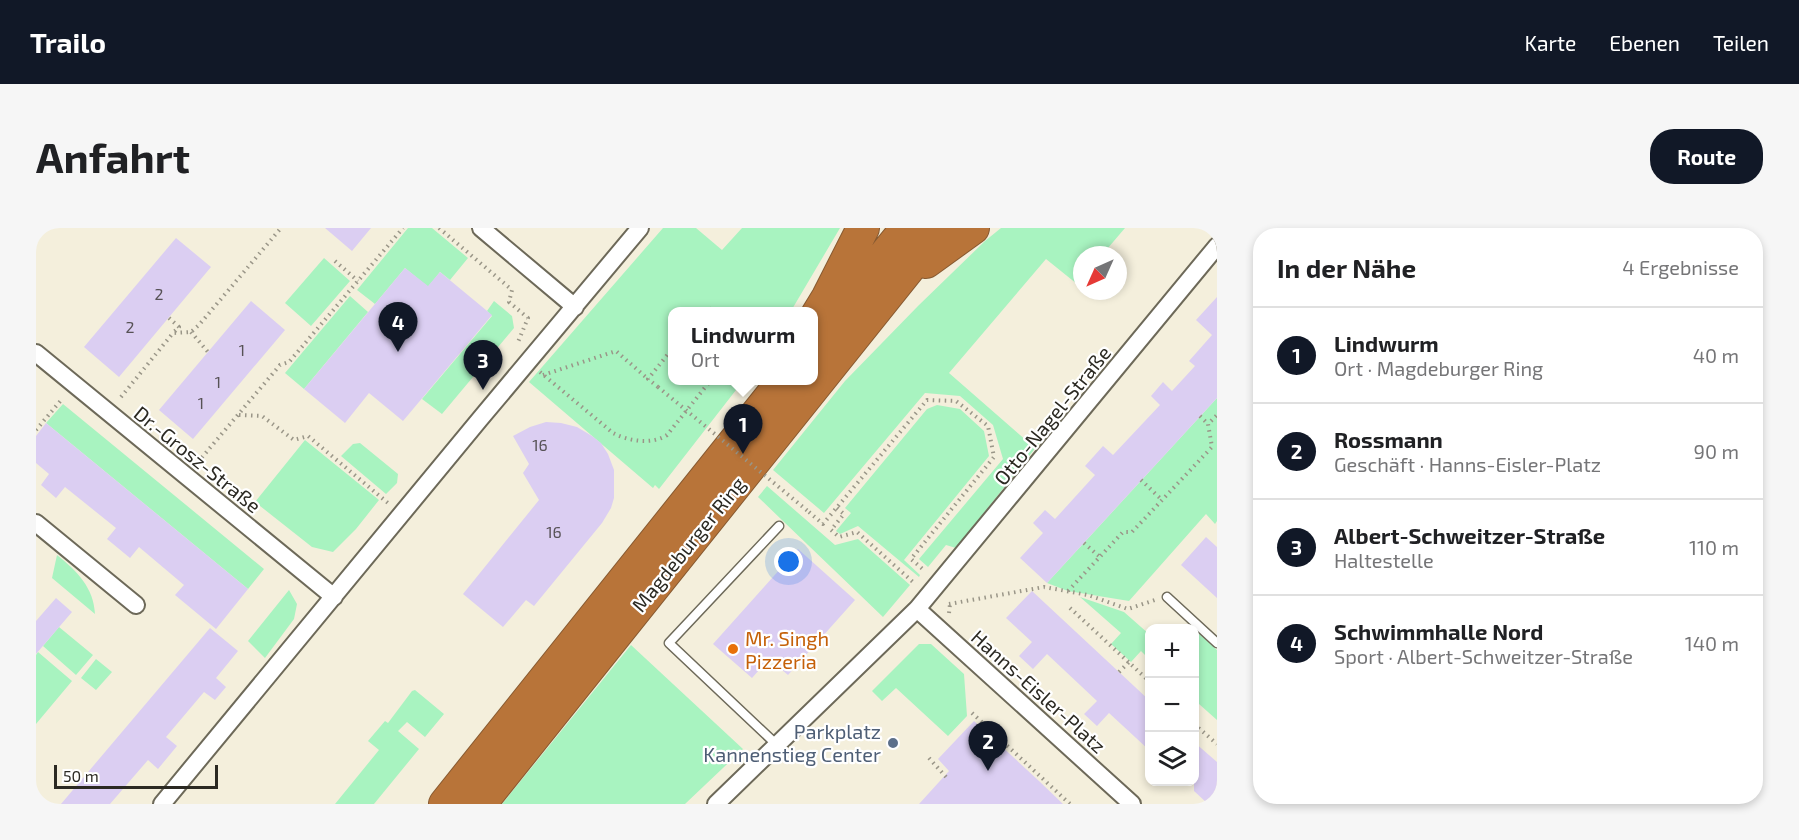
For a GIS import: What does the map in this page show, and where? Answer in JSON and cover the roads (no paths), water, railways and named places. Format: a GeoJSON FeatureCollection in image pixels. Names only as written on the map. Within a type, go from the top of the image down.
{"type":"FeatureCollection","features":[{"type":"Feature","properties":{"kind":"highway"},"geometry":{"type":"LineString","coordinates":[[818,313],[863,228]]}},
{"type":"Feature","properties":{"kind":"highway"},"geometry":{"type":"LineString","coordinates":[[818,337],[907,228]]}},
{"type":"Feature","properties":{"kind":"highway","name":"Magdeburger Ring"},"geometry":{"type":"LineString","coordinates":[[818,382],[941,228]]}},
{"type":"Feature","properties":{"kind":"highway"},"geometry":{"type":"LineString","coordinates":[[906,272],[933,259],[973,228]]}},
{"type":"Feature","properties":{"kind":"highway","name":"Magdeburger Ring"},"geometry":{"type":"LineString","coordinates":[[446,804],[781,385]]}},
{"type":"Feature","properties":{"kind":"highway","name":"Magdeburger Ring"},"geometry":{"type":"LineString","coordinates":[[480,804],[816,385]]}},
{"type":"Feature","properties":{"kind":"street"},"geometry":{"type":"LineString","coordinates":[[482,228],[575,307]]}},
{"type":"Feature","properties":{"kind":"street"},"geometry":{"type":"LineString","coordinates":[[162,804],[640,228]]}},
{"type":"Feature","properties":{"kind":"street","name":"Otto-Nagel-Straße"},"geometry":{"type":"LineString","coordinates":[[716,804],[917,609],[1217,246]]}},
{"type":"Feature","properties":{"kind":"street","name":"Dr.-Grosz-Straße"},"geometry":{"type":"LineString","coordinates":[[36,353],[334,597]]}},
{"type":"Feature","properties":{"kind":"street"},"geometry":{"type":"LineString","coordinates":[[36,522],[136,604]]}},
{"type":"Feature","properties":{"kind":"street","name":"Hanns-Eisler-Platz"},"geometry":{"type":"LineString","coordinates":[[917,609],[1132,804]]}},
{"type":"Feature","properties":{"kind":"lane"},"geometry":{"type":"LineString","coordinates":[[777,746],[669,643],[779,526]]}},
{"type":"Feature","properties":{"kind":"lane"},"geometry":{"type":"LineString","coordinates":[[1167,597],[1217,643]]}},
{"type":"Feature","properties":{"kind":"place","name":"Schwimmhalle Nord"},"geometry":{"type":"Point","coordinates":[398,352]}},
{"type":"Feature","properties":{"kind":"place","name":"Albert-Schweitzer-Straße"},"geometry":{"type":"Point","coordinates":[483,390]}},
{"type":"Feature","properties":{"kind":"place","name":"Lindwurm"},"geometry":{"type":"Point","coordinates":[743,454]}},
{"type":"Feature","properties":{"kind":"place","name":"Mr. Singh Pizzeria"},"geometry":{"type":"Point","coordinates":[733,649]}},
{"type":"Feature","properties":{"kind":"place","name":"Parkplatz Kannenstieg Center"},"geometry":{"type":"Point","coordinates":[893,743]}},
{"type":"Feature","properties":{"kind":"place","name":"Rossmann"},"geometry":{"type":"Point","coordinates":[988,771]}}]}
